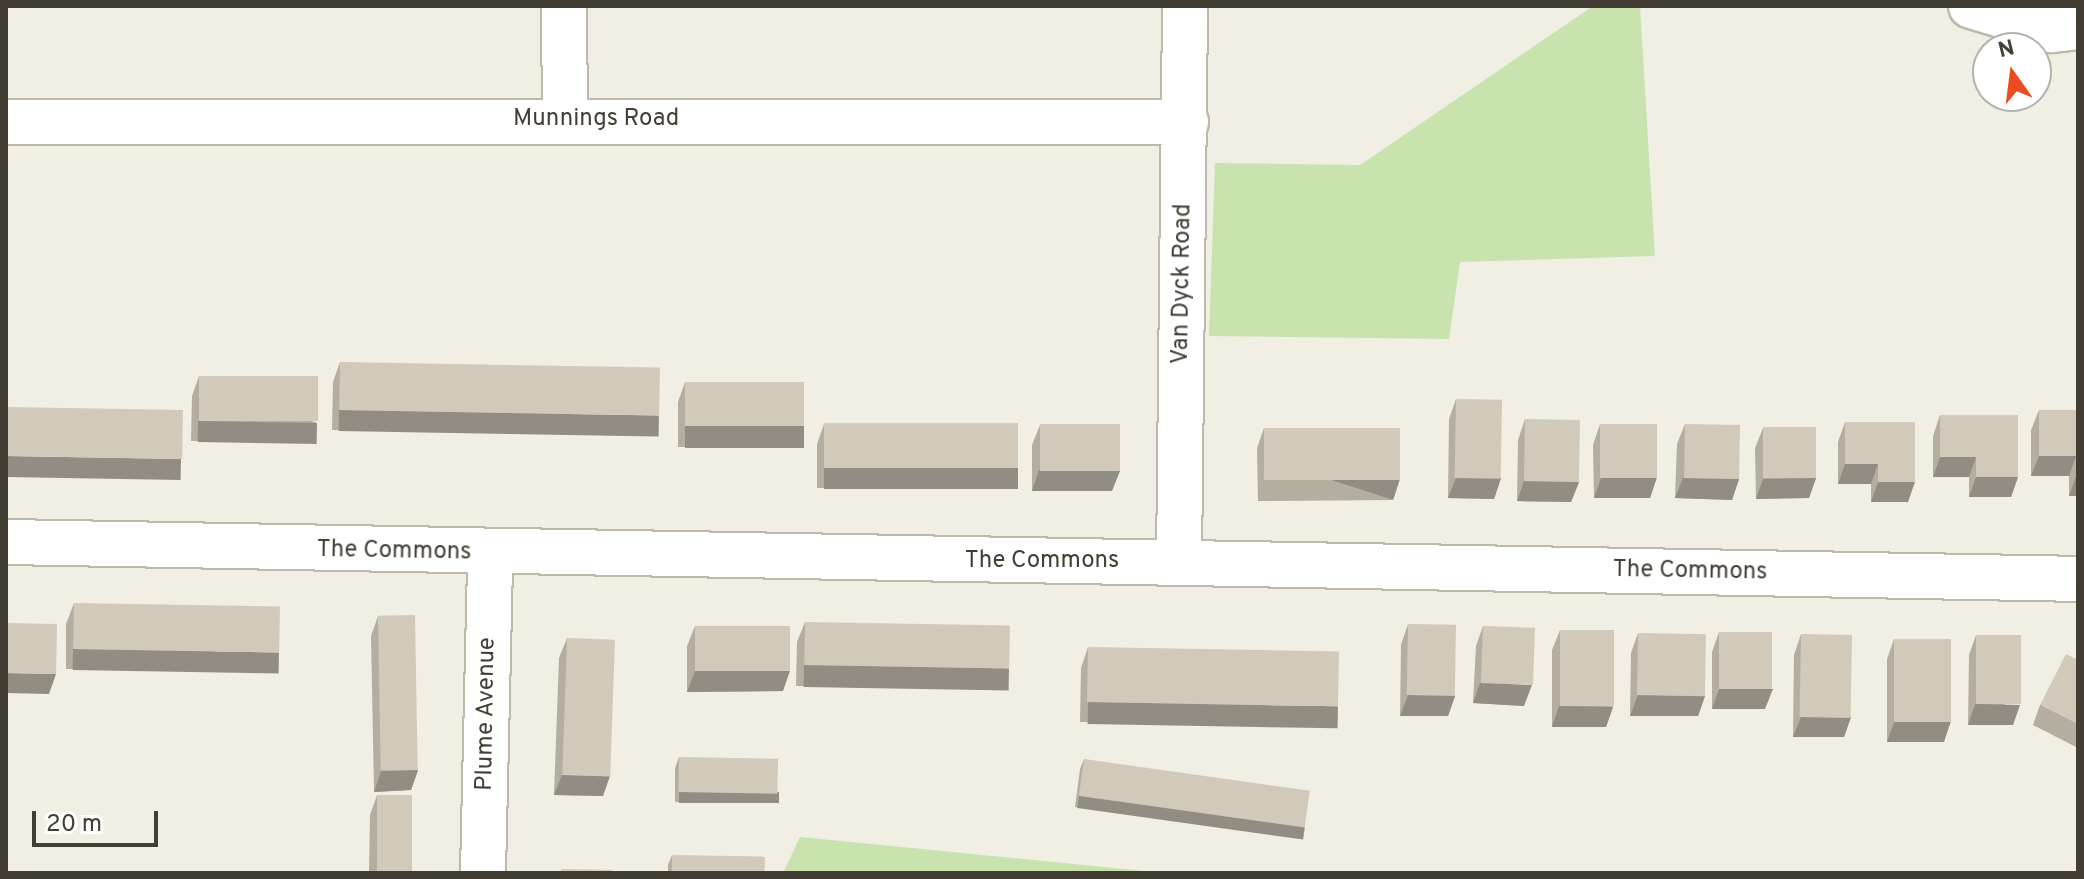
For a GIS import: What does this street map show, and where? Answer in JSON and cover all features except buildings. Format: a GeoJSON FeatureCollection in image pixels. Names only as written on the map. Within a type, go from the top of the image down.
{"type":"FeatureCollection","features":[{"type":"Feature","properties":{"kind":"street"},"geometry":{"type":"LineString","coordinates":[[564,6],[565,119]]}},
{"type":"Feature","properties":{"kind":"street","name":"Van Dyck Road"},"geometry":{"type":"LineString","coordinates":[[1179,563],[1185,6]]}},
{"type":"Feature","properties":{"kind":"street"},"geometry":{"type":"LineString","coordinates":[[1971,6],[2051,30],[2078,27]]}},
{"type":"Feature","properties":{"kind":"street","name":"Munnings Road"},"geometry":{"type":"LineString","coordinates":[[6,122],[565,119],[1186,122]]}},
{"type":"Feature","properties":{"kind":"street","name":"The Commons"},"geometry":{"type":"LineString","coordinates":[[6,542],[490,554],[2078,579]]}},
{"type":"Feature","properties":{"kind":"street","name":"Plume Avenue"},"geometry":{"type":"LineString","coordinates":[[483,873],[490,554]]}},
{"type":"Feature","properties":{"kind":"green space"},"geometry":{"type":"Polygon","coordinates":[[[1593,6],[1640,6],[1655,256],[1460,262],[1449,339],[1209,336],[1215,163],[1360,165],[1593,6]]]}},
{"type":"Feature","properties":{"kind":"green space"},"geometry":{"type":"Polygon","coordinates":[[[800,837],[1164,873],[783,873],[800,837]]]}}]}
